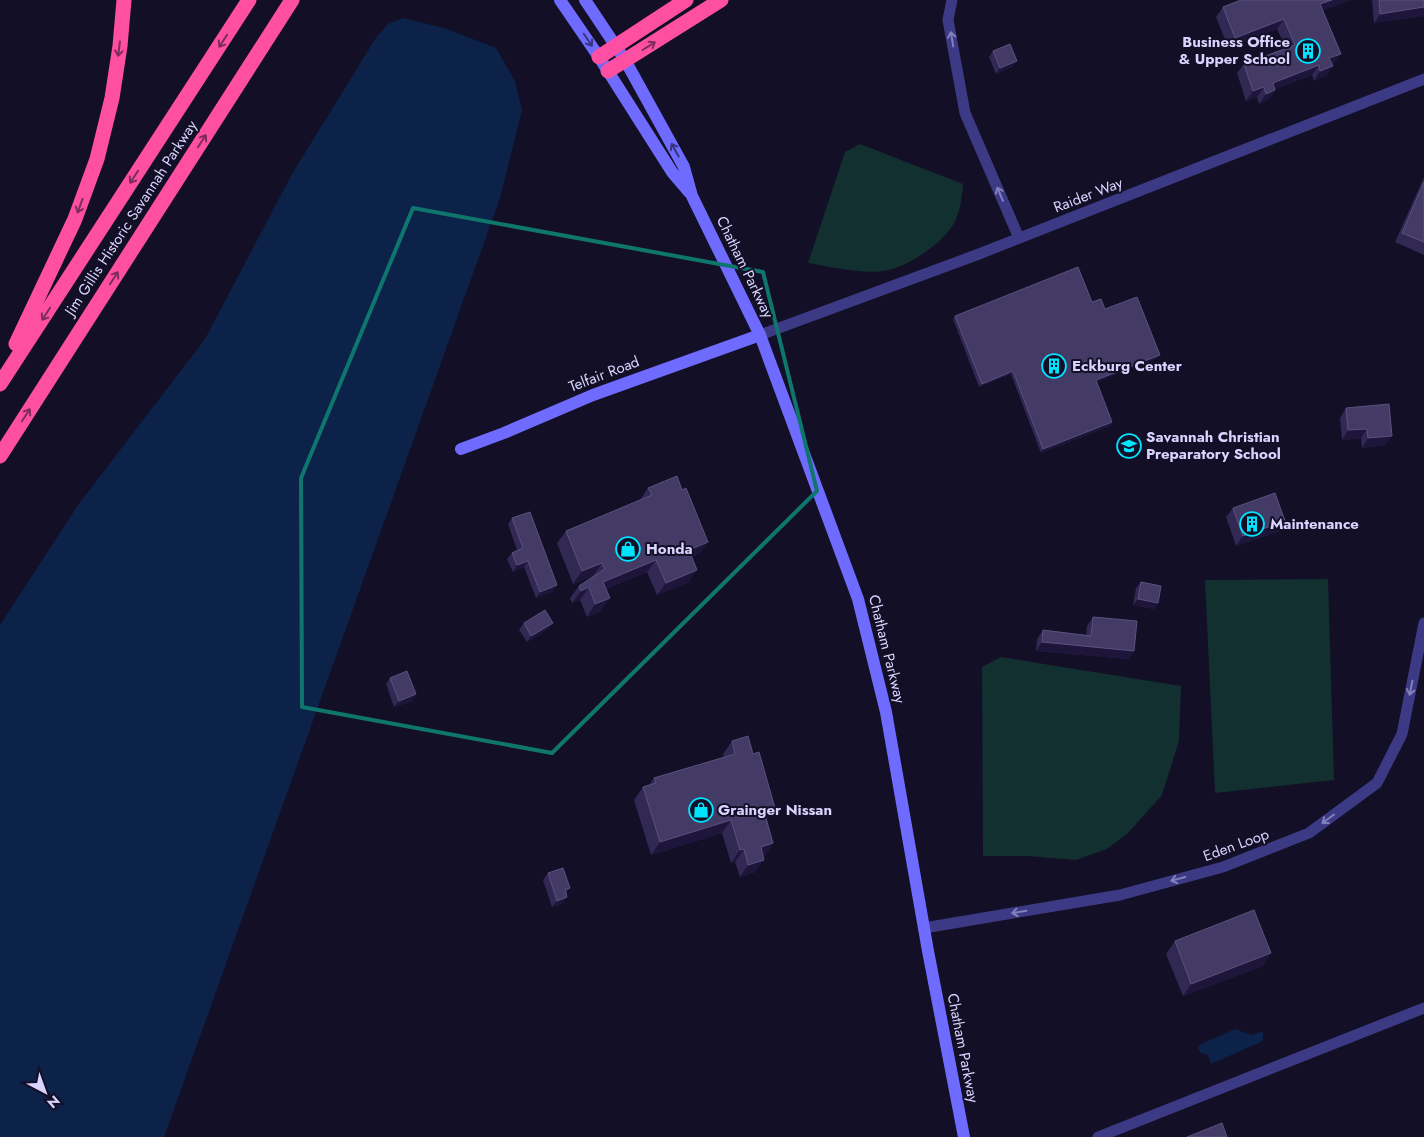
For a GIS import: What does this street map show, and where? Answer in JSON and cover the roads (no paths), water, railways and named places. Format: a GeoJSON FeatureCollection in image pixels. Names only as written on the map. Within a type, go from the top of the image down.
{"type":"FeatureCollection","features":[{"type":"Feature","properties":{"kind":"highway"},"geometry":{"type":"LineString","coordinates":[[0,374],[27,323],[39,292],[75,220],[97,158],[112,98],[120,46],[124,0]]}},
{"type":"Feature","properties":{"kind":"highway","name":"Jim Gillis Historic Savannah Parkway"},"geometry":{"type":"LineString","coordinates":[[0,384],[249,0]]}},
{"type":"Feature","properties":{"kind":"highway","name":"Jim Gillis Historic Savannah Parkway"},"geometry":{"type":"LineString","coordinates":[[0,456],[292,0]]}},
{"type":"Feature","properties":{"kind":"highway"},"geometry":{"type":"LineString","coordinates":[[599,57],[686,0]]}},
{"type":"Feature","properties":{"kind":"highway"},"geometry":{"type":"LineString","coordinates":[[608,71],[721,0]]}},
{"type":"Feature","properties":{"kind":"main road","name":"Chatham Parkway"},"geometry":{"type":"LineString","coordinates":[[560,0],[599,57],[672,172],[692,196]]}},
{"type":"Feature","properties":{"kind":"main road","name":"Chatham Parkway"},"geometry":{"type":"LineString","coordinates":[[585,0],[625,60],[684,167],[692,196],[760,335],[858,599],[886,712],[924,928],[964,1137]]}},
{"type":"Feature","properties":{"kind":"main road","name":"Telfair Road"},"geometry":{"type":"LineString","coordinates":[[461,449],[593,395],[760,335]]}},
{"type":"Feature","properties":{"kind":"street"},"geometry":{"type":"LineString","coordinates":[[952,0],[948,20],[965,113],[1019,238]]}},
{"type":"Feature","properties":{"kind":"street","name":"Raider Way"},"geometry":{"type":"LineString","coordinates":[[760,335],[1019,238],[1424,79]]}},
{"type":"Feature","properties":{"kind":"street","name":"Eden Loop"},"geometry":{"type":"LineString","coordinates":[[924,928],[1120,895],[1223,867],[1309,834],[1376,783],[1381,775],[1402,734],[1424,623]]}},
{"type":"Feature","properties":{"kind":"street"},"geometry":{"type":"LineString","coordinates":[[1098,1137],[1424,1008]]}},
{"type":"Feature","properties":{"kind":"water"},"geometry":{"type":"Polygon","coordinates":[[[403,18],[444,28],[496,48],[515,81],[522,110],[500,198],[164,1137],[0,1137],[0,625],[78,505],[205,339],[292,174],[377,36],[388,24],[403,18]]]}},
{"type":"Feature","properties":{"kind":"water"},"geometry":{"type":"Polygon","coordinates":[[[1235,1029],[1251,1035],[1263,1032],[1263,1041],[1211,1064],[1208,1055],[1201,1053],[1198,1048],[1201,1044],[1235,1029]]]}},
{"type":"Feature","properties":{"kind":"place","name":"Business Office & Upper School"},"geometry":{"type":"Point","coordinates":[1308,51]}},
{"type":"Feature","properties":{"kind":"place","name":"Eckburg Center"},"geometry":{"type":"Point","coordinates":[1054,366]}},
{"type":"Feature","properties":{"kind":"place","name":"Savannah Christian Preparatory School"},"geometry":{"type":"Point","coordinates":[1129,446]}},
{"type":"Feature","properties":{"kind":"place","name":"Maintenance"},"geometry":{"type":"Point","coordinates":[1252,524]}},
{"type":"Feature","properties":{"kind":"place","name":"Honda"},"geometry":{"type":"Point","coordinates":[628,549]}},
{"type":"Feature","properties":{"kind":"place","name":"Grainger Nissan"},"geometry":{"type":"Point","coordinates":[701,810]}}]}
